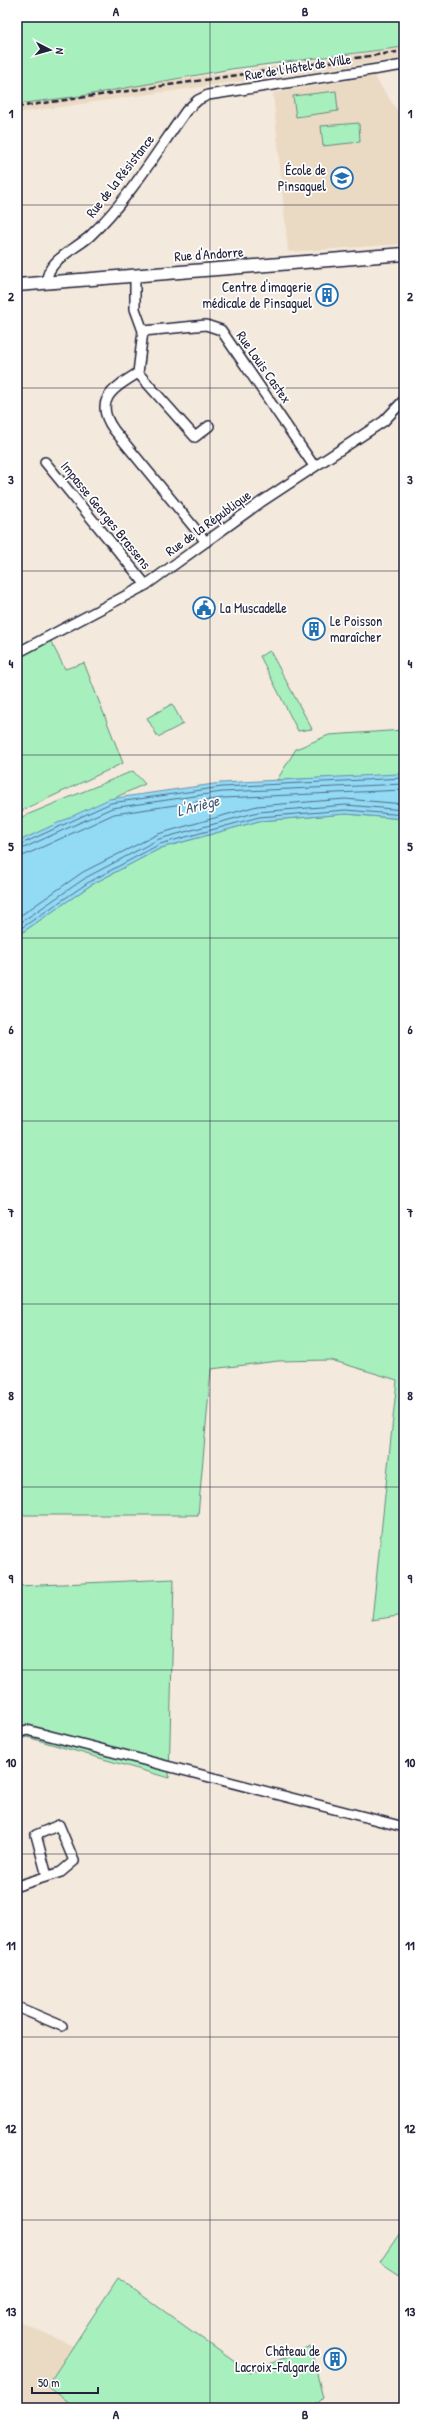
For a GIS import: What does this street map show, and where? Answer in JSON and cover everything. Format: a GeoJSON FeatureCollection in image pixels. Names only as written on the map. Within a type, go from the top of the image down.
{"type":"FeatureCollection","features":[{"type":"Feature","properties":{"kind":"main road","name":"Rue d'Andorre"},"geometry":{"type":"LineString","coordinates":[[17,285],[404,254]]}},
{"type":"Feature","properties":{"kind":"street","name":"Rue de l'Hôtel de Ville"},"geometry":{"type":"LineString","coordinates":[[198,100],[228,91],[404,65]]}},
{"type":"Feature","properties":{"kind":"street","name":"Rue de la Résistance"},"geometry":{"type":"LineString","coordinates":[[47,283],[47,274],[51,266],[81,244],[108,218],[186,111],[198,100]]}},
{"type":"Feature","properties":{"kind":"street"},"geometry":{"type":"LineString","coordinates":[[135,275],[135,309],[143,331],[138,373],[195,437],[210,426]]}},
{"type":"Feature","properties":{"kind":"street","name":"Rue Louis Castex"},"geometry":{"type":"LineString","coordinates":[[143,331],[206,325],[221,330],[314,466]]}},
{"type":"Feature","properties":{"kind":"street"},"geometry":{"type":"LineString","coordinates":[[138,373],[121,383],[106,399],[104,412],[108,422],[206,542]]}},
{"type":"Feature","properties":{"kind":"street","name":"Rue de la République"},"geometry":{"type":"LineString","coordinates":[[17,653],[146,585],[314,466],[384,421],[404,400]]}},
{"type":"Feature","properties":{"kind":"street","name":"Impasse Georges Brassens"},"geometry":{"type":"LineString","coordinates":[[45,462],[146,585]]}},
{"type":"Feature","properties":{"kind":"street"},"geometry":{"type":"LineString","coordinates":[[17,1733],[27,1730],[404,1827]]}},
{"type":"Feature","properties":{"kind":"street"},"geometry":{"type":"LineString","coordinates":[[17,1886],[61,1872],[74,1860],[59,1825],[36,1835],[47,1876]]}},
{"type":"Feature","properties":{"kind":"street"},"geometry":{"type":"LineString","coordinates":[[17,2006],[62,2026]]}},
{"type":"Feature","properties":{"kind":"shaded area"},"geometry":{"type":"Polygon","coordinates":[[[404,48],[404,58],[17,113],[17,102],[404,48]]]}},
{"type":"Feature","properties":{"kind":"shaded area","name":"École de Pinsaguel"},"geometry":{"type":"Polygon","coordinates":[[[374,76],[399,113],[404,112],[404,244],[288,252],[273,93],[374,76]]]}},
{"type":"Feature","properties":{"kind":"shaded area"},"geometry":{"type":"Polygon","coordinates":[[[17,2320],[73,2346],[47,2386],[77,2408],[17,2408],[17,2320]]]}},
{"type":"Feature","properties":{"kind":"green space"},"geometry":{"type":"Polygon","coordinates":[[[17,17],[404,17],[404,47],[231,69],[81,96],[17,104],[17,17]]]}},
{"type":"Feature","properties":{"kind":"green space"},"geometry":{"type":"Polygon","coordinates":[[[336,91],[338,111],[296,117],[293,96],[336,91]]]}},
{"type":"Feature","properties":{"kind":"green space"},"geometry":{"type":"Polygon","coordinates":[[[359,123],[360,142],[323,146],[321,126],[359,123]]]}},
{"type":"Feature","properties":{"kind":"green space"},"geometry":{"type":"Polygon","coordinates":[[[50,640],[65,669],[84,663],[123,763],[17,813],[17,658],[50,640]]]}},
{"type":"Feature","properties":{"kind":"green space"},"geometry":{"type":"Polygon","coordinates":[[[270,651],[312,729],[298,731],[260,656],[270,651]]]}},
{"type":"Feature","properties":{"kind":"green space"},"geometry":{"type":"Polygon","coordinates":[[[172,704],[183,724],[158,737],[147,718],[172,704]]]}},
{"type":"Feature","properties":{"kind":"green space"},"geometry":{"type":"Polygon","coordinates":[[[404,730],[404,775],[277,780],[296,749],[329,735],[404,730]]]}},
{"type":"Feature","properties":{"kind":"green space"},"geometry":{"type":"Polygon","coordinates":[[[133,771],[145,784],[17,842],[17,819],[133,771]]]}},
{"type":"Feature","properties":{"kind":"green space"},"geometry":{"type":"Polygon","coordinates":[[[346,814],[404,819],[404,1615],[372,1620],[397,1380],[331,1360],[278,1361],[211,1369],[198,1515],[17,1515],[17,936],[91,885],[161,848],[259,821],[346,814]]]}},
{"type":"Feature","properties":{"kind":"green space"},"geometry":{"type":"Polygon","coordinates":[[[174,1579],[169,1778],[27,1737],[17,1740],[17,1586],[174,1579]]]}},
{"type":"Feature","properties":{"kind":"green space"},"geometry":{"type":"Polygon","coordinates":[[[404,2227],[404,2278],[380,2262],[404,2227]]]}},
{"type":"Feature","properties":{"kind":"green space"},"geometry":{"type":"Polygon","coordinates":[[[118,2278],[250,2373],[310,2346],[323,2398],[313,2408],[77,2408],[47,2386],[118,2278]]]}},
{"type":"Feature","properties":{"kind":"water","name":"L'Ariège"},"geometry":{"type":"Polygon","coordinates":[[[397,774],[404,775],[404,819],[346,814],[259,821],[161,848],[91,885],[17,936],[17,842],[109,799],[221,783],[397,774]]]}},
{"type":"Feature","properties":{"kind":"railway"},"geometry":{"type":"LineString","coordinates":[[17,107],[404,51]]}},
{"type":"Feature","properties":{"kind":"place","name":"École de Pinsaguel"},"geometry":{"type":"Point","coordinates":[342,178]}},
{"type":"Feature","properties":{"kind":"place","name":"Centre d'imagerie médicale de Pinsaguel"},"geometry":{"type":"Point","coordinates":[327,295]}},
{"type":"Feature","properties":{"kind":"place","name":"La Muscadelle"},"geometry":{"type":"Point","coordinates":[204,608]}},
{"type":"Feature","properties":{"kind":"place","name":"Le Poisson maraîcher"},"geometry":{"type":"Point","coordinates":[314,629]}},
{"type":"Feature","properties":{"kind":"place","name":"Château de Lacroix-Falgarde"},"geometry":{"type":"Point","coordinates":[335,2359]}}]}
